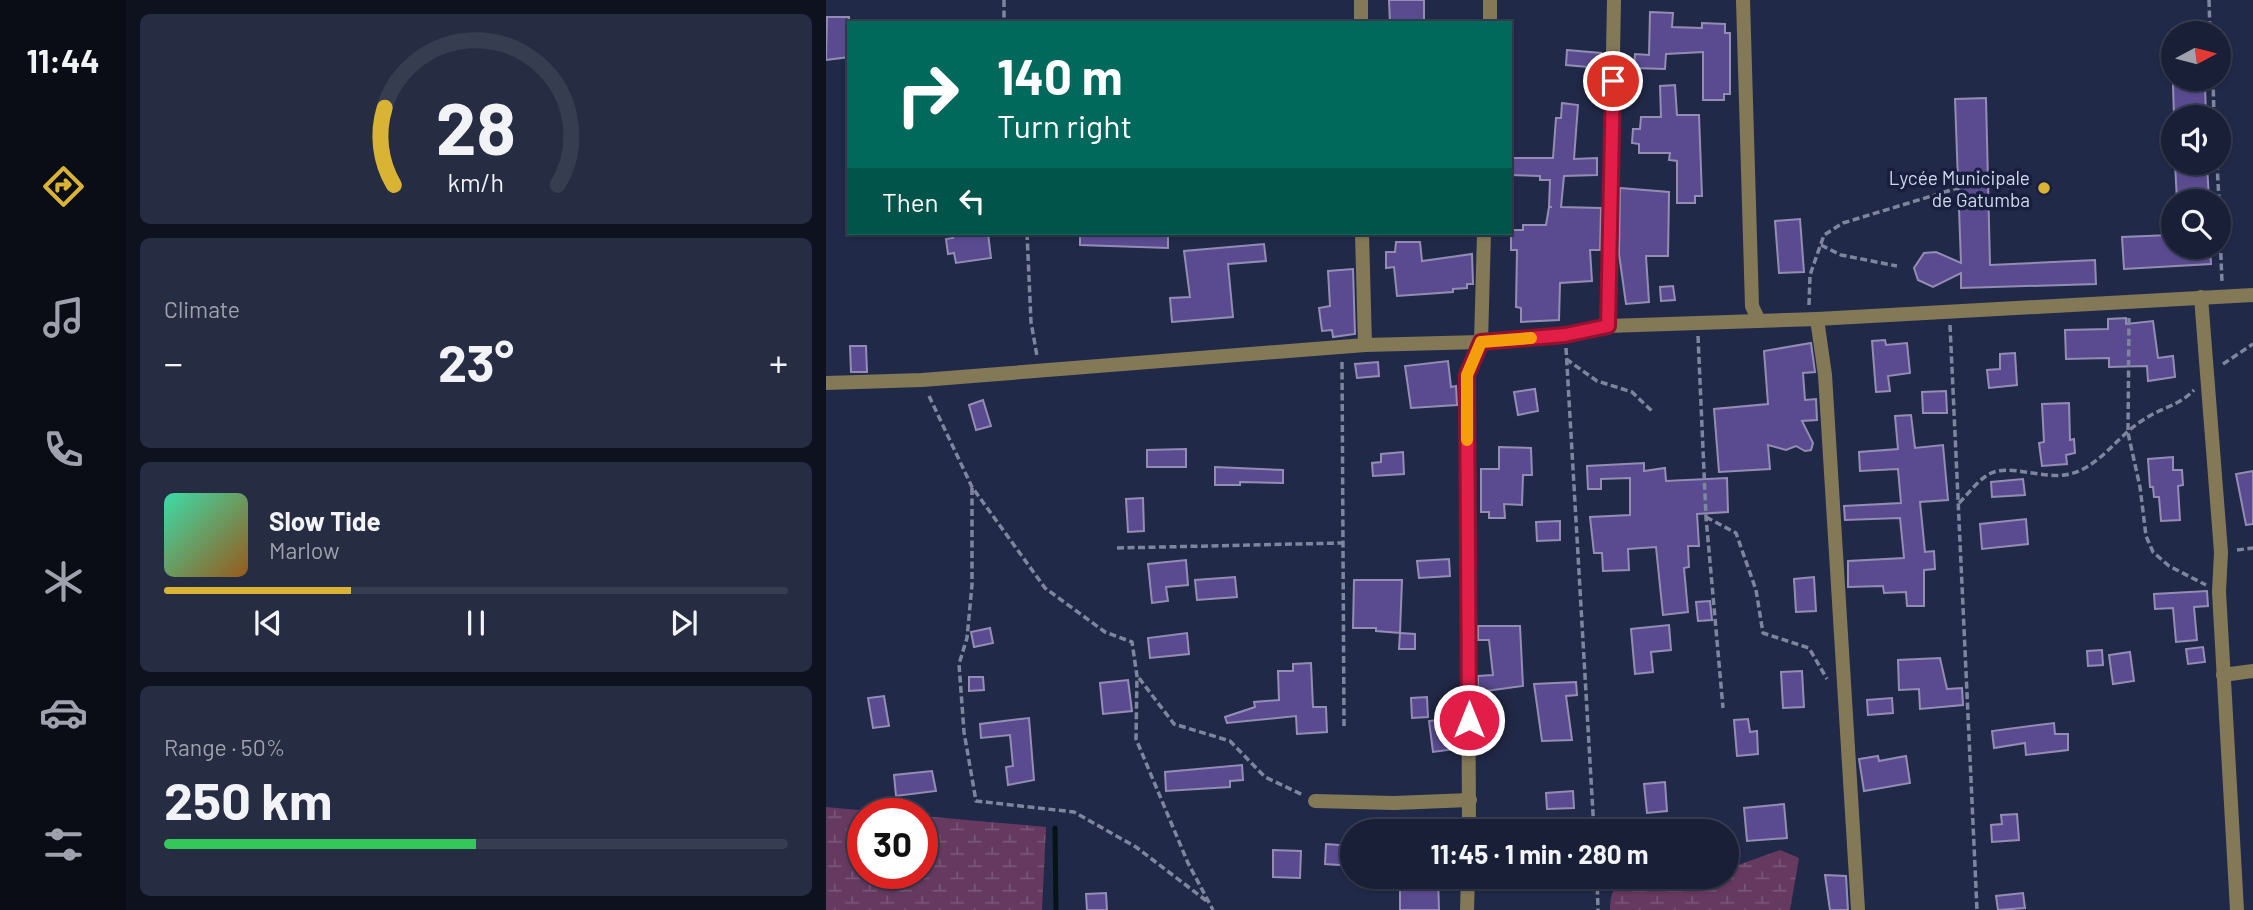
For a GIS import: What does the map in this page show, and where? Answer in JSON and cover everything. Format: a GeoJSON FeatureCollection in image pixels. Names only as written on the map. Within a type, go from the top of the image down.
{"type":"FeatureCollection","features":[{"type":"Feature","properties":{"kind":"street"},"geometry":{"type":"LineString","coordinates":[[1361,0],[1361,21]]}},
{"type":"Feature","properties":{"kind":"street"},"geometry":{"type":"LineString","coordinates":[[1490,0],[1490,21]]}},
{"type":"Feature","properties":{"kind":"street"},"geometry":{"type":"LineString","coordinates":[[1608,326],[1614,0]]}},
{"type":"Feature","properties":{"kind":"street"},"geometry":{"type":"LineString","coordinates":[[1743,0],[1752,306],[1759,321]]}},
{"type":"Feature","properties":{"kind":"street"},"geometry":{"type":"LineString","coordinates":[[1362,235],[1365,345]]}},
{"type":"Feature","properties":{"kind":"street"},"geometry":{"type":"LineString","coordinates":[[1469,819],[1467,375],[1481,342],[1484,235]]}},
{"type":"Feature","properties":{"kind":"street"},"geometry":{"type":"LineString","coordinates":[[826,383],[922,380],[1365,345],[1481,342],[1565,335],[1608,326],[1813,319],[2253,295]]}},
{"type":"Feature","properties":{"kind":"street"},"geometry":{"type":"LineString","coordinates":[[2202,297],[2221,552],[2219,592],[2237,910]]}},
{"type":"Feature","properties":{"kind":"street"},"geometry":{"type":"LineString","coordinates":[[1813,319],[1825,375],[1858,910]]}},
{"type":"Feature","properties":{"kind":"street"},"geometry":{"type":"LineString","coordinates":[[2223,675],[2253,671]]}},
{"type":"Feature","properties":{"kind":"street"},"geometry":{"type":"LineString","coordinates":[[1315,801],[1394,803],[1470,800]]}},
{"type":"Feature","properties":{"kind":"street"},"geometry":{"type":"LineString","coordinates":[[1467,910],[1468,889]]}},
{"type":"Feature","properties":{"kind":"path"},"geometry":{"type":"LineString","coordinates":[[1003,0],[1004,21]]}},
{"type":"Feature","properties":{"kind":"path"},"geometry":{"type":"LineString","coordinates":[[2209,0],[2210,21]]}},
{"type":"Feature","properties":{"kind":"path"},"geometry":{"type":"LineString","coordinates":[[1813,319],[1810,275],[1824,235],[1843,223],[1971,184]]}},
{"type":"Feature","properties":{"kind":"path"},"geometry":{"type":"LineString","coordinates":[[1027,235],[1031,322],[1037,357],[1046,371]]}},
{"type":"Feature","properties":{"kind":"path"},"geometry":{"type":"LineString","coordinates":[[1821,245],[1841,255],[1897,266]]}},
{"type":"Feature","properties":{"kind":"path"},"geometry":{"type":"LineString","coordinates":[[2221,259],[2223,297]]}},
{"type":"Feature","properties":{"kind":"path"},"geometry":{"type":"LineString","coordinates":[[2128,302],[2128,433],[2140,487],[2146,536],[2153,552],[2169,566],[2219,592]]}},
{"type":"Feature","properties":{"kind":"path"},"geometry":{"type":"LineString","coordinates":[[1950,312],[1977,910]]}},
{"type":"Feature","properties":{"kind":"path"},"geometry":{"type":"LineString","coordinates":[[1698,323],[1706,517],[1723,708]]}},
{"type":"Feature","properties":{"kind":"path"},"geometry":{"type":"LineString","coordinates":[[1565,335],[1593,819]]}},
{"type":"Feature","properties":{"kind":"path"},"geometry":{"type":"LineString","coordinates":[[1958,504],[1987,474],[2009,469],[2038,476],[2068,475],[2085,469],[2142,420],[2185,400],[2206,377],[2253,344]]}},
{"type":"Feature","properties":{"kind":"path"},"geometry":{"type":"LineString","coordinates":[[1342,348],[1344,727]]}},
{"type":"Feature","properties":{"kind":"path"},"geometry":{"type":"LineString","coordinates":[[1566,359],[1597,381],[1632,392],[1653,412]]}},
{"type":"Feature","properties":{"kind":"path"},"geometry":{"type":"LineString","coordinates":[[922,380],[972,488],[1045,588],[1105,632],[1132,642],[1138,676],[1136,739],[1188,863],[1213,910]]}},
{"type":"Feature","properties":{"kind":"path"},"geometry":{"type":"LineString","coordinates":[[972,488],[971,595],[967,638],[959,664],[964,732],[976,801],[1074,812],[1136,847],[1210,903]]}},
{"type":"Feature","properties":{"kind":"path"},"geometry":{"type":"LineString","coordinates":[[1706,517],[1736,533],[1756,590],[1763,632],[1809,648],[1846,711]]}},
{"type":"Feature","properties":{"kind":"path"},"geometry":{"type":"LineString","coordinates":[[1117,548],[1342,543]]}},
{"type":"Feature","properties":{"kind":"path"},"geometry":{"type":"LineString","coordinates":[[1138,676],[1174,724],[1230,741],[1265,777],[1315,801]]}},
{"type":"Feature","properties":{"kind":"path"},"geometry":{"type":"LineString","coordinates":[[1597,889],[1598,910]]}},
{"type":"Feature","properties":{"kind":"green space"},"geometry":{"type":"Polygon","coordinates":[[[826,807],[847,809],[847,889],[938,889],[938,817],[1046,827],[1042,910],[826,910],[826,807]]]}},
{"type":"Feature","properties":{"kind":"green space"},"geometry":{"type":"Polygon","coordinates":[[[1780,850],[1799,858],[1790,910],[1610,910],[1615,889],[1739,889],[1739,865],[1780,850]]]}},
{"type":"Feature","properties":{"kind":"building"},"geometry":{"type":"Polygon","coordinates":[[[1389,0],[1424,0],[1424,21],[1390,21],[1389,0]]]}},
{"type":"Feature","properties":{"kind":"building"},"geometry":{"type":"Polygon","coordinates":[[[1650,12],[1673,13],[1672,27],[1702,28],[1702,23],[1725,24],[1725,33],[1730,33],[1730,94],[1724,94],[1724,100],[1703,100],[1703,52],[1666,54],[1665,69],[1634,68],[1635,54],[1649,55],[1650,12]]]}},
{"type":"Feature","properties":{"kind":"building"},"geometry":{"type":"Polygon","coordinates":[[[827,17],[849,17],[847,57],[826,60],[827,17]]]}},
{"type":"Feature","properties":{"kind":"building"},"geometry":{"type":"Polygon","coordinates":[[[1567,50],[1601,53],[1599,68],[1566,65],[1567,50]]]}},
{"type":"Feature","properties":{"kind":"building"},"geometry":{"type":"Polygon","coordinates":[[[1675,85],[1677,115],[1699,115],[1702,196],[1695,196],[1695,203],[1677,203],[1677,161],[1669,160],[1670,153],[1639,153],[1639,144],[1632,143],[1633,129],[1640,129],[1641,117],[1661,117],[1660,86],[1675,85]]]}},
{"type":"Feature","properties":{"kind":"building"},"geometry":{"type":"Polygon","coordinates":[[[2173,91],[2205,91],[2206,105],[2174,105],[2173,91]]]}},
{"type":"Feature","properties":{"kind":"building"},"geometry":{"type":"Polygon","coordinates":[[[1986,98],[1990,265],[2095,260],[2096,284],[1961,288],[1961,273],[1933,287],[1918,280],[1914,268],[1924,253],[1936,252],[1961,263],[1955,99],[1986,98]]]}},
{"type":"Feature","properties":{"kind":"building"},"geometry":{"type":"Polygon","coordinates":[[[1562,103],[1578,105],[1574,159],[1597,158],[1597,175],[1564,176],[1561,207],[1601,208],[1600,250],[1590,250],[1592,281],[1560,283],[1559,320],[1521,322],[1521,308],[1516,307],[1517,250],[1511,250],[1512,230],[1523,230],[1523,225],[1546,225],[1550,180],[1540,180],[1540,176],[1512,175],[1512,158],[1553,158],[1556,118],[1561,118],[1562,103]]]}},
{"type":"Feature","properties":{"kind":"building"},"geometry":{"type":"Polygon","coordinates":[[[2176,175],[2208,175],[2208,189],[2176,189],[2176,175]]]}},
{"type":"Feature","properties":{"kind":"building"},"geometry":{"type":"Polygon","coordinates":[[[1620,188],[1669,192],[1668,256],[1646,256],[1649,302],[1626,304],[1619,254],[1620,188]]]}},
{"type":"Feature","properties":{"kind":"building"},"geometry":{"type":"Polygon","coordinates":[[[1800,219],[1804,272],[1779,273],[1775,221],[1800,219]]]}},
{"type":"Feature","properties":{"kind":"building"},"geometry":{"type":"Polygon","coordinates":[[[952,235],[988,235],[991,258],[956,263],[954,253],[948,254],[946,239],[953,238],[952,235]]]}},
{"type":"Feature","properties":{"kind":"building"},"geometry":{"type":"Polygon","coordinates":[[[1080,235],[1168,235],[1168,248],[1080,245],[1080,235]]]}},
{"type":"Feature","properties":{"kind":"building"},"geometry":{"type":"Polygon","coordinates":[[[2161,235],[2161,259],[2211,259],[2211,264],[2124,269],[2122,237],[2161,235]]]}},
{"type":"Feature","properties":{"kind":"building"},"geometry":{"type":"Polygon","coordinates":[[[1396,242],[1420,242],[1422,261],[1472,254],[1473,284],[1467,284],[1467,288],[1453,289],[1453,292],[1397,296],[1394,267],[1386,268],[1386,252],[1395,252],[1396,242]]]}},
{"type":"Feature","properties":{"kind":"building"},"geometry":{"type":"Polygon","coordinates":[[[1264,244],[1266,261],[1228,264],[1233,317],[1172,322],[1170,298],[1190,297],[1184,251],[1264,244]]]}},
{"type":"Feature","properties":{"kind":"building"},"geometry":{"type":"Polygon","coordinates":[[[1353,269],[1355,334],[1333,337],[1332,330],[1322,331],[1319,308],[1330,306],[1328,271],[1353,269]]]}},
{"type":"Feature","properties":{"kind":"building"},"geometry":{"type":"Polygon","coordinates":[[[1673,286],[1675,300],[1661,301],[1660,287],[1673,286]]]}},
{"type":"Feature","properties":{"kind":"building"},"geometry":{"type":"Polygon","coordinates":[[[2126,318],[2126,324],[2153,321],[2158,358],[2173,356],[2175,377],[2148,381],[2147,366],[2109,367],[2109,358],[2066,359],[2065,330],[2108,329],[2108,319],[2126,318]]]}},
{"type":"Feature","properties":{"kind":"building"},"geometry":{"type":"Polygon","coordinates":[[[1885,340],[1886,345],[1907,343],[1910,373],[1888,376],[1890,391],[1876,392],[1872,341],[1885,340]]]}},
{"type":"Feature","properties":{"kind":"building"},"geometry":{"type":"Polygon","coordinates":[[[1811,343],[1815,372],[1803,373],[1805,400],[1816,399],[1817,420],[1802,421],[1813,443],[1811,450],[1805,451],[1796,446],[1786,450],[1768,445],[1770,469],[1719,472],[1714,409],[1768,404],[1764,351],[1811,343]]]}},
{"type":"Feature","properties":{"kind":"building"},"geometry":{"type":"Polygon","coordinates":[[[850,346],[866,346],[867,372],[851,372],[850,346]]]}},
{"type":"Feature","properties":{"kind":"building"},"geometry":{"type":"Polygon","coordinates":[[[2015,353],[2017,385],[1989,388],[1987,370],[2000,369],[2000,354],[2015,353]]]}},
{"type":"Feature","properties":{"kind":"building"},"geometry":{"type":"Polygon","coordinates":[[[1448,361],[1451,387],[1456,386],[1457,405],[1411,408],[1405,366],[1448,361]]]}},
{"type":"Feature","properties":{"kind":"building"},"geometry":{"type":"Polygon","coordinates":[[[1378,362],[1379,376],[1357,378],[1355,364],[1378,362]]]}},
{"type":"Feature","properties":{"kind":"building"},"geometry":{"type":"Polygon","coordinates":[[[1535,389],[1538,411],[1518,415],[1514,392],[1535,389]]]}},
{"type":"Feature","properties":{"kind":"building"},"geometry":{"type":"Polygon","coordinates":[[[1946,391],[1947,413],[1923,413],[1922,392],[1946,391]]]}},
{"type":"Feature","properties":{"kind":"building"},"geometry":{"type":"Polygon","coordinates":[[[983,400],[991,426],[976,430],[969,405],[983,400]]]}},
{"type":"Feature","properties":{"kind":"building"},"geometry":{"type":"Polygon","coordinates":[[[2069,403],[2070,440],[2074,439],[2075,453],[2066,455],[2067,464],[2042,466],[2039,443],[2044,442],[2042,404],[2069,403]]]}},
{"type":"Feature","properties":{"kind":"building"},"geometry":{"type":"Polygon","coordinates":[[[1911,415],[1915,448],[1943,445],[1948,500],[1920,502],[1925,552],[1934,551],[1935,569],[1924,570],[1924,606],[1907,606],[1906,592],[1884,593],[1883,586],[1848,587],[1848,561],[1904,558],[1900,518],[1845,520],[1844,506],[1901,503],[1898,469],[1860,471],[1859,452],[1898,449],[1895,416],[1911,415]]]}},
{"type":"Feature","properties":{"kind":"building"},"geometry":{"type":"Polygon","coordinates":[[[1499,447],[1531,448],[1532,475],[1523,475],[1522,505],[1504,504],[1505,518],[1489,518],[1489,512],[1481,512],[1481,469],[1499,469],[1499,447]]]}},
{"type":"Feature","properties":{"kind":"building"},"geometry":{"type":"Polygon","coordinates":[[[1186,449],[1186,467],[1147,467],[1147,450],[1186,449]]]}},
{"type":"Feature","properties":{"kind":"building"},"geometry":{"type":"Polygon","coordinates":[[[1403,452],[1404,474],[1373,476],[1372,463],[1381,462],[1381,454],[1403,452]]]}},
{"type":"Feature","properties":{"kind":"building"},"geometry":{"type":"Polygon","coordinates":[[[2173,457],[2173,470],[2182,470],[2183,485],[2178,486],[2180,520],[2161,521],[2159,497],[2154,497],[2153,487],[2150,487],[2148,459],[2173,457]]]}},
{"type":"Feature","properties":{"kind":"building"},"geometry":{"type":"Polygon","coordinates":[[[1644,463],[1644,471],[1665,468],[1666,481],[1727,478],[1728,512],[1697,514],[1699,546],[1688,546],[1689,567],[1684,568],[1688,612],[1663,615],[1656,547],[1628,549],[1629,570],[1603,571],[1602,553],[1594,553],[1590,517],[1630,515],[1630,478],[1601,479],[1601,489],[1588,489],[1587,466],[1644,463]]]}},
{"type":"Feature","properties":{"kind":"building"},"geometry":{"type":"Polygon","coordinates":[[[1215,467],[1283,470],[1283,483],[1240,482],[1240,485],[1215,485],[1215,467]]]}},
{"type":"Feature","properties":{"kind":"building"},"geometry":{"type":"Polygon","coordinates":[[[2253,471],[2253,524],[2246,525],[2236,474],[2253,471]]]}},
{"type":"Feature","properties":{"kind":"building"},"geometry":{"type":"Polygon","coordinates":[[[2023,479],[2025,495],[1992,497],[1991,482],[2023,479]]]}},
{"type":"Feature","properties":{"kind":"building"},"geometry":{"type":"Polygon","coordinates":[[[1143,498],[1144,531],[1128,532],[1126,499],[1143,498]]]}},
{"type":"Feature","properties":{"kind":"building"},"geometry":{"type":"Polygon","coordinates":[[[2026,519],[2028,544],[1982,549],[1980,524],[2026,519]]]}},
{"type":"Feature","properties":{"kind":"building"},"geometry":{"type":"Polygon","coordinates":[[[1560,521],[1560,540],[1537,541],[1536,522],[1560,521]]]}},
{"type":"Feature","properties":{"kind":"building"},"geometry":{"type":"Polygon","coordinates":[[[1449,559],[1450,576],[1419,578],[1417,561],[1449,559]]]}},
{"type":"Feature","properties":{"kind":"building"},"geometry":{"type":"Polygon","coordinates":[[[1186,560],[1188,585],[1166,587],[1168,601],[1152,603],[1148,564],[1186,560]]]}},
{"type":"Feature","properties":{"kind":"building"},"geometry":{"type":"Polygon","coordinates":[[[1235,577],[1237,597],[1197,600],[1195,580],[1235,577]]]}},
{"type":"Feature","properties":{"kind":"building"},"geometry":{"type":"Polygon","coordinates":[[[1814,577],[1816,611],[1796,612],[1794,579],[1814,577]]]}},
{"type":"Feature","properties":{"kind":"building"},"geometry":{"type":"Polygon","coordinates":[[[1354,580],[1402,580],[1400,633],[1376,631],[1376,628],[1353,628],[1354,580]]]}},
{"type":"Feature","properties":{"kind":"building"},"geometry":{"type":"Polygon","coordinates":[[[2207,591],[2208,606],[2194,607],[2197,640],[2176,642],[2173,608],[2155,609],[2154,594],[2207,591]]]}},
{"type":"Feature","properties":{"kind":"building"},"geometry":{"type":"Polygon","coordinates":[[[1710,601],[1712,620],[1698,621],[1696,602],[1710,601]]]}},
{"type":"Feature","properties":{"kind":"building"},"geometry":{"type":"Polygon","coordinates":[[[1669,625],[1671,650],[1651,652],[1653,672],[1635,674],[1631,629],[1669,625]]]}},
{"type":"Feature","properties":{"kind":"building"},"geometry":{"type":"Polygon","coordinates":[[[1478,626],[1520,626],[1523,686],[1478,692],[1478,676],[1493,675],[1489,640],[1478,640],[1478,626]]]}},
{"type":"Feature","properties":{"kind":"building"},"geometry":{"type":"Polygon","coordinates":[[[990,628],[993,643],[974,647],[971,632],[990,628]]]}},
{"type":"Feature","properties":{"kind":"building"},"geometry":{"type":"Polygon","coordinates":[[[1187,633],[1189,654],[1150,658],[1148,638],[1187,633]]]}},
{"type":"Feature","properties":{"kind":"building"},"geometry":{"type":"Polygon","coordinates":[[[1400,633],[1415,634],[1415,649],[1399,649],[1400,633]]]}},
{"type":"Feature","properties":{"kind":"building"},"geometry":{"type":"Polygon","coordinates":[[[2203,647],[2205,662],[2188,664],[2186,649],[2203,647]]]}},
{"type":"Feature","properties":{"kind":"building"},"geometry":{"type":"Polygon","coordinates":[[[2102,650],[2103,665],[2088,666],[2087,651],[2102,650]]]}},
{"type":"Feature","properties":{"kind":"building"},"geometry":{"type":"Polygon","coordinates":[[[2130,652],[2134,681],[2113,684],[2109,655],[2130,652]]]}},
{"type":"Feature","properties":{"kind":"building"},"geometry":{"type":"Polygon","coordinates":[[[1940,658],[1947,689],[1962,688],[1963,705],[1920,709],[1919,689],[1899,690],[1898,660],[1940,658]]]}},
{"type":"Feature","properties":{"kind":"building"},"geometry":{"type":"Polygon","coordinates":[[[1311,663],[1313,707],[1326,707],[1327,732],[1297,734],[1296,716],[1227,723],[1225,717],[1255,707],[1254,702],[1279,700],[1278,671],[1293,671],[1293,664],[1311,663]]]}},
{"type":"Feature","properties":{"kind":"building"},"geometry":{"type":"Polygon","coordinates":[[[1802,671],[1804,707],[1783,708],[1781,672],[1802,671]]]}},
{"type":"Feature","properties":{"kind":"building"},"geometry":{"type":"Polygon","coordinates":[[[969,677],[983,677],[984,690],[969,691],[969,677]]]}},
{"type":"Feature","properties":{"kind":"building"},"geometry":{"type":"Polygon","coordinates":[[[1128,680],[1132,711],[1103,714],[1100,683],[1128,680]]]}},
{"type":"Feature","properties":{"kind":"building"},"geometry":{"type":"Polygon","coordinates":[[[1576,682],[1577,695],[1566,696],[1572,740],[1542,741],[1534,684],[1576,682]]]}},
{"type":"Feature","properties":{"kind":"building"},"geometry":{"type":"Polygon","coordinates":[[[884,696],[889,726],[873,728],[868,698],[884,696]]]}},
{"type":"Feature","properties":{"kind":"building"},"geometry":{"type":"Polygon","coordinates":[[[1427,697],[1428,717],[1412,718],[1411,698],[1427,697]]]}},
{"type":"Feature","properties":{"kind":"building"},"geometry":{"type":"Polygon","coordinates":[[[1892,698],[1893,713],[1868,715],[1867,700],[1892,698]]]}},
{"type":"Feature","properties":{"kind":"building"},"geometry":{"type":"Polygon","coordinates":[[[1029,718],[1034,780],[1008,785],[1006,767],[1013,766],[1010,735],[981,738],[980,724],[1029,718]]]}},
{"type":"Feature","properties":{"kind":"building"},"geometry":{"type":"Polygon","coordinates":[[[1452,718],[1456,749],[1433,752],[1429,721],[1452,718]]]}},
{"type":"Feature","properties":{"kind":"building"},"geometry":{"type":"Polygon","coordinates":[[[1748,719],[1750,732],[1757,731],[1758,754],[1737,756],[1734,720],[1748,719]]]}},
{"type":"Feature","properties":{"kind":"building"},"geometry":{"type":"Polygon","coordinates":[[[2054,723],[2055,734],[2068,734],[2068,750],[2026,755],[2025,743],[1994,748],[1992,731],[2054,723]]]}},
{"type":"Feature","properties":{"kind":"building"},"geometry":{"type":"Polygon","coordinates":[[[1878,756],[1879,761],[1906,756],[1910,783],[1864,791],[1859,759],[1878,756]]]}},
{"type":"Feature","properties":{"kind":"building"},"geometry":{"type":"Polygon","coordinates":[[[1242,765],[1243,780],[1230,781],[1230,787],[1166,791],[1165,772],[1242,765]]]}},
{"type":"Feature","properties":{"kind":"building"},"geometry":{"type":"Polygon","coordinates":[[[932,771],[936,791],[896,796],[894,775],[932,771]]]}},
{"type":"Feature","properties":{"kind":"building"},"geometry":{"type":"Polygon","coordinates":[[[1665,782],[1667,811],[1647,813],[1644,784],[1665,782]]]}},
{"type":"Feature","properties":{"kind":"building"},"geometry":{"type":"Polygon","coordinates":[[[1573,791],[1574,808],[1547,809],[1546,793],[1573,791]]]}},
{"type":"Feature","properties":{"kind":"building"},"geometry":{"type":"Polygon","coordinates":[[[1784,804],[1787,838],[1747,841],[1744,808],[1784,804]]]}},
{"type":"Feature","properties":{"kind":"building"},"geometry":{"type":"Polygon","coordinates":[[[2017,814],[2019,840],[1992,842],[1991,825],[2002,824],[2001,815],[2017,814]]]}},
{"type":"Feature","properties":{"kind":"building"},"geometry":{"type":"Polygon","coordinates":[[[1326,844],[1340,845],[1340,865],[1325,864],[1326,844]]]}},
{"type":"Feature","properties":{"kind":"building"},"geometry":{"type":"Polygon","coordinates":[[[1273,850],[1301,851],[1300,878],[1273,877],[1273,850]]]}},
{"type":"Feature","properties":{"kind":"building"},"geometry":{"type":"Polygon","coordinates":[[[1825,875],[1846,876],[1848,910],[1830,910],[1825,875]]]}},
{"type":"Feature","properties":{"kind":"building"},"geometry":{"type":"Polygon","coordinates":[[[1400,889],[1438,889],[1439,910],[1400,910],[1400,889]]]}},
{"type":"Feature","properties":{"kind":"building"},"geometry":{"type":"Polygon","coordinates":[[[1106,893],[1107,910],[1087,910],[1086,894],[1106,893]]]}},
{"type":"Feature","properties":{"kind":"building"},"geometry":{"type":"Polygon","coordinates":[[[2023,893],[2025,908],[1998,910],[1996,896],[2023,893]]]}},
{"type":"Feature","properties":{"kind":"waterway"},"geometry":{"type":"LineString","coordinates":[[1055,828],[1056,910]]}},
{"type":"Feature","properties":{"kind":"slow traffic"},"geometry":{"type":"LineString","coordinates":[[1467,440],[1467,375],[1481,342],[1531,338]]}},
{"type":"Feature","properties":{"kind":"place","name":"Lycée Municipale de Gatumba"},"geometry":{"type":"Point","coordinates":[2044,188]}},
{"type":"Feature","properties":{"kind":"route"},"geometry":{"type":"LineString","coordinates":[[1469,720],[1467,375],[1481,342],[1565,335],[1608,326],[1613,81]]}}]}
